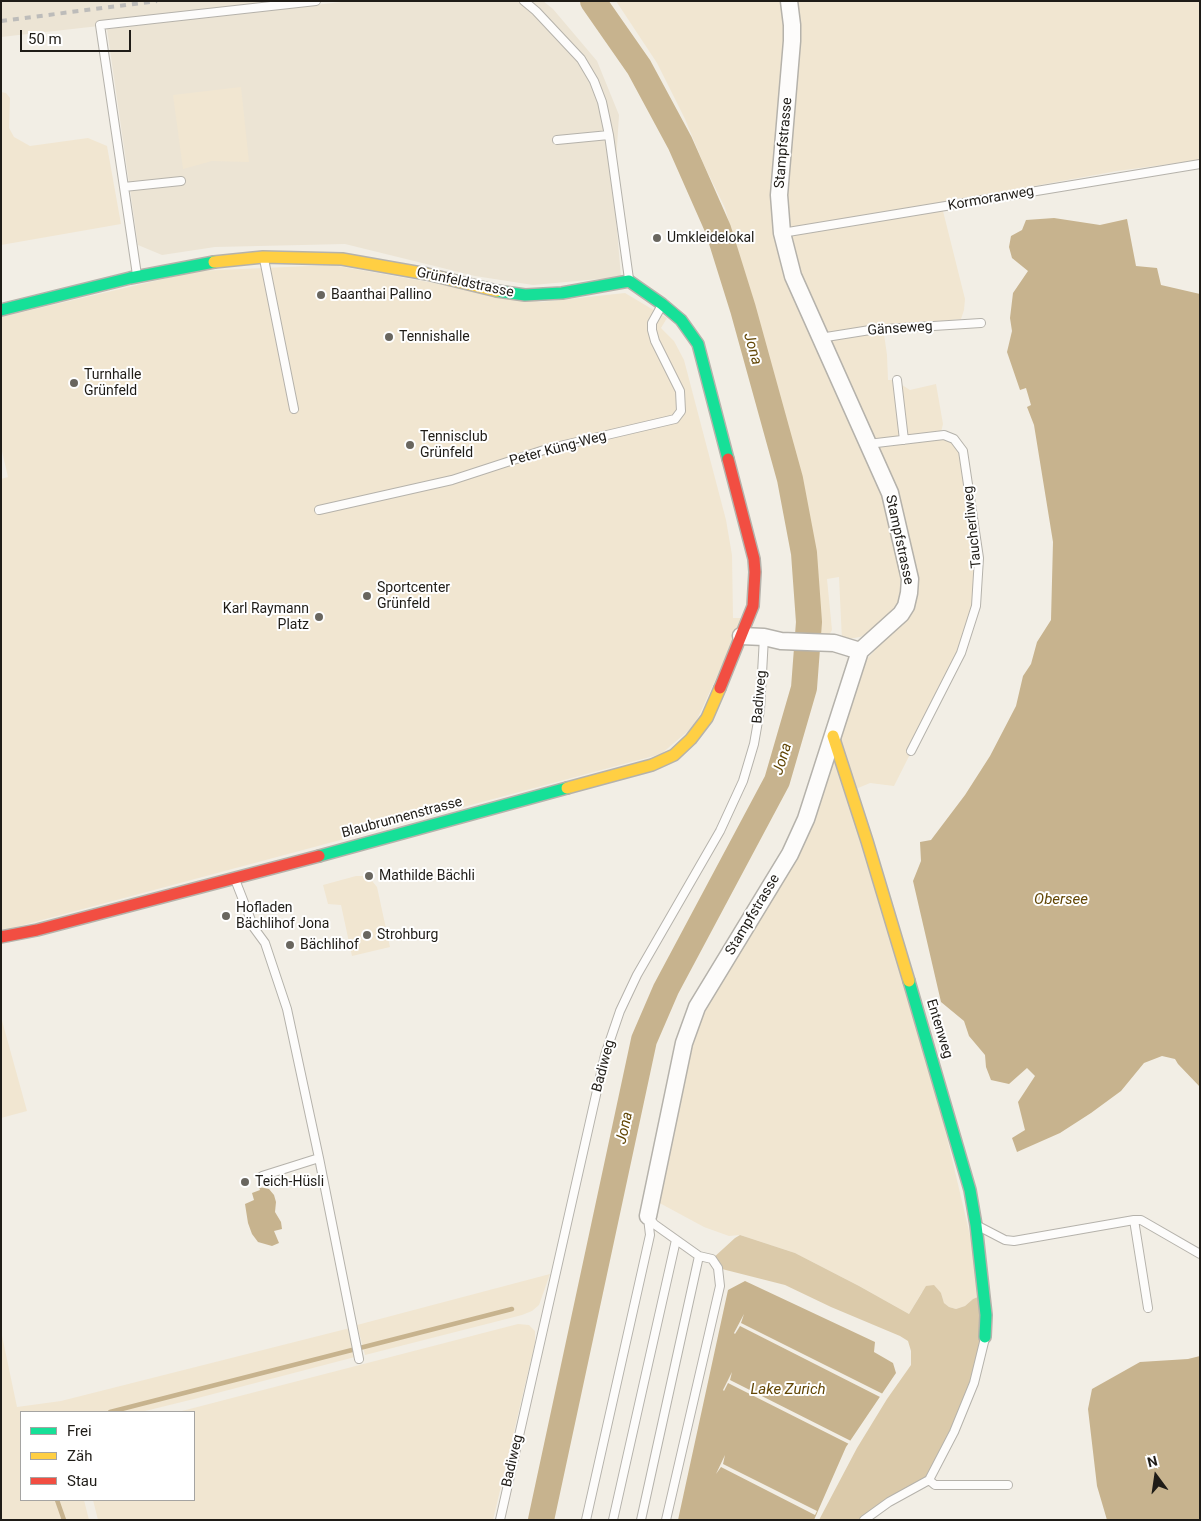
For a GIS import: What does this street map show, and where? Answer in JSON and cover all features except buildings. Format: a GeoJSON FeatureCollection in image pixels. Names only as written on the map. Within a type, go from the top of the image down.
{"type":"FeatureCollection","features":[{"type":"Feature","properties":{"kind":"street","name":"Stampfstrasse"},"geometry":{"type":"LineString","coordinates":[[648,1216],[684,1043],[697,1007],[790,854],[806,819],[860,651],[902,614],[910,593],[910,580],[890,494],[793,276],[782,234],[779,194],[792,41],[792,24],[788,1]]}},
{"type":"Feature","properties":{"kind":"street","name":"Grünfeldstrasse"},"geometry":{"type":"LineString","coordinates":[[1,310],[137,276],[220,262],[264,257],[342,258],[427,274],[525,296],[562,294],[629,281]]}},
{"type":"Feature","properties":{"kind":"street"},"geometry":{"type":"LineString","coordinates":[[629,281],[662,304],[687,327],[698,344],[754,559],[755,572],[752,606],[740,636],[764,637],[786,641],[834,643],[860,651]]}},
{"type":"Feature","properties":{"kind":"street","name":"Blaubrunnenstrasse"},"geometry":{"type":"LineString","coordinates":[[1,937],[28,932],[235,879],[652,765],[674,755],[691,739],[707,718],[740,636]]}},
{"type":"Feature","properties":{"kind":"street","name":"Entenweg"},"geometry":{"type":"LineString","coordinates":[[833,736],[867,841],[970,1190],[976,1225],[986,1315],[985,1337]]}},
{"type":"Feature","properties":{"kind":"lane"},"geometry":{"type":"LineString","coordinates":[[137,276],[100,25],[316,1]]}},
{"type":"Feature","properties":{"kind":"lane"},"geometry":{"type":"LineString","coordinates":[[524,1],[536,11],[580,59],[594,81],[602,102],[609,135],[629,281]]}},
{"type":"Feature","properties":{"kind":"lane"},"geometry":{"type":"LineString","coordinates":[[557,140],[609,135]]}},
{"type":"Feature","properties":{"kind":"lane","name":"Kormoranweg"},"geometry":{"type":"LineString","coordinates":[[782,234],[1200,164]]}},
{"type":"Feature","properties":{"kind":"lane"},"geometry":{"type":"LineString","coordinates":[[124,188],[181,181]]}},
{"type":"Feature","properties":{"kind":"lane"},"geometry":{"type":"LineString","coordinates":[[264,257],[294,409]]}},
{"type":"Feature","properties":{"kind":"lane","name":"Peter Küng-Weg"},"geometry":{"type":"LineString","coordinates":[[319,510],[452,480],[547,450],[675,419],[681,411],[680,391],[655,341],[652,330],[652,323],[662,304]]}},
{"type":"Feature","properties":{"kind":"lane","name":"Gänseweg"},"geometry":{"type":"LineString","coordinates":[[820,338],[870,330],[981,323]]}},
{"type":"Feature","properties":{"kind":"lane"},"geometry":{"type":"LineString","coordinates":[[898,380],[904,440]]}},
{"type":"Feature","properties":{"kind":"lane","name":"Taucherliweg"},"geometry":{"type":"LineString","coordinates":[[868,444],[944,435],[954,439],[963,451],[979,558],[976,606],[961,652],[911,751]]}},
{"type":"Feature","properties":{"kind":"lane","name":"Badiweg"},"geometry":{"type":"LineString","coordinates":[[500,1520],[605,1055],[620,1011],[637,975],[720,831],[743,781],[754,744],[760,710],[764,637]]}},
{"type":"Feature","properties":{"kind":"lane"},"geometry":{"type":"LineString","coordinates":[[235,879],[254,928],[265,943],[287,1009],[359,1356]]}},
{"type":"Feature","properties":{"kind":"lane"},"geometry":{"type":"LineString","coordinates":[[262,1176],[319,1158]]}},
{"type":"Feature","properties":{"kind":"lane"},"geometry":{"type":"LineString","coordinates":[[648,1216],[654,1224],[698,1256],[712,1259],[718,1268],[720,1286],[666,1520]]}},
{"type":"Feature","properties":{"kind":"lane"},"geometry":{"type":"LineString","coordinates":[[586,1520],[650,1235],[648,1216]]}},
{"type":"Feature","properties":{"kind":"lane"},"geometry":{"type":"LineString","coordinates":[[976,1225],[1005,1240],[1014,1241],[1134,1220],[1148,1223],[1200,1254]]}},
{"type":"Feature","properties":{"kind":"lane"},"geometry":{"type":"LineString","coordinates":[[1134,1220],[1148,1308]]}},
{"type":"Feature","properties":{"kind":"lane"},"geometry":{"type":"LineString","coordinates":[[613,1520],[676,1240]]}},
{"type":"Feature","properties":{"kind":"lane"},"geometry":{"type":"LineString","coordinates":[[641,1520],[698,1256]]}},
{"type":"Feature","properties":{"kind":"lane"},"geometry":{"type":"LineString","coordinates":[[864,1520],[889,1502],[929,1480],[954,1432],[971,1391],[985,1337]]}},
{"type":"Feature","properties":{"kind":"lane"},"geometry":{"type":"LineString","coordinates":[[929,1480],[936,1485],[1008,1485]]}},
{"type":"Feature","properties":{"kind":"shaded area"},"geometry":{"type":"Polygon","coordinates":[[[1,1],[322,1],[1,37],[1,1]]]}},
{"type":"Feature","properties":{"kind":"shaded area"},"geometry":{"type":"Polygon","coordinates":[[[350,1],[543,1],[553,9],[597,61],[619,115],[614,194],[621,277],[533,285],[475,276],[345,244],[215,247],[162,255],[138,245],[107,29],[350,1]]]}},
{"type":"Feature","properties":{"kind":"shaded area"},"geometry":{"type":"Polygon","coordinates":[[[616,1],[782,1],[785,22],[774,220],[880,486],[902,568],[902,599],[896,609],[875,629],[860,637],[842,640],[839,577],[827,579],[832,630],[828,637],[821,637],[816,581],[803,504],[760,332],[725,208],[704,165],[685,119],[657,63],[616,1]]]}},
{"type":"Feature","properties":{"kind":"shaded area"},"geometry":{"type":"Polygon","coordinates":[[[796,1],[1200,1],[1200,160],[1117,171],[941,203],[965,299],[961,319],[883,327],[888,380],[894,380],[910,390],[936,384],[943,424],[941,432],[963,451],[979,558],[976,606],[961,653],[894,786],[870,783],[851,791],[914,997],[984,1295],[956,1309],[944,1303],[941,1293],[922,1292],[909,1314],[795,1253],[740,1235],[729,1236],[704,1227],[654,1200],[683,1073],[699,1018],[750,930],[865,661],[891,633],[917,580],[790,243],[786,197],[796,1]]]}},
{"type":"Feature","properties":{"kind":"shaded area"},"geometry":{"type":"Polygon","coordinates":[[[241,87],[249,162],[212,161],[183,169],[173,95],[241,87]]]}},
{"type":"Feature","properties":{"kind":"shaded area"},"geometry":{"type":"Polygon","coordinates":[[[1,92],[6,93],[10,98],[9,128],[14,137],[30,146],[88,138],[107,146],[121,224],[1,245],[1,92]]]}},
{"type":"Feature","properties":{"kind":"shaded area","name":"Sportcenter Grünfeld"},"geometry":{"type":"Polygon","coordinates":[[[332,265],[541,302],[625,293],[667,318],[661,328],[674,341],[684,360],[726,520],[732,555],[733,618],[744,618],[694,726],[661,754],[1,931],[1,479],[8,477],[1,447],[1,317],[197,271],[332,265]]]}},
{"type":"Feature","properties":{"kind":"shaded area"},"geometry":{"type":"Polygon","coordinates":[[[356,876],[368,876],[377,887],[390,947],[352,956],[341,905],[328,904],[323,885],[356,876]]]}},
{"type":"Feature","properties":{"kind":"shaded area"},"geometry":{"type":"Polygon","coordinates":[[[1,1017],[27,1111],[1,1118],[1,1017]]]}},
{"type":"Feature","properties":{"kind":"shaded area"},"geometry":{"type":"Polygon","coordinates":[[[740,1235],[795,1253],[909,1314],[926,1286],[934,1285],[941,1293],[944,1303],[956,1309],[965,1306],[980,1296],[986,1315],[974,1383],[929,1480],[864,1520],[819,1520],[857,1448],[887,1399],[911,1365],[911,1351],[908,1341],[785,1285],[718,1268],[712,1259],[740,1235]]]}},
{"type":"Feature","properties":{"kind":"shaded area"},"geometry":{"type":"Polygon","coordinates":[[[550,1274],[539,1305],[532,1311],[365,1355],[357,1325],[550,1274]]]}},
{"type":"Feature","properties":{"kind":"shaded area"},"geometry":{"type":"Polygon","coordinates":[[[518,1324],[529,1325],[535,1331],[535,1343],[493,1520],[98,1520],[93,1501],[195,1501],[195,1411],[182,1411],[518,1324]]]}},
{"type":"Feature","properties":{"kind":"shaded area"},"geometry":{"type":"Polygon","coordinates":[[[350,1328],[355,1357],[194,1399],[145,1411],[20,1411],[20,1501],[84,1501],[89,1520],[1,1520],[1,1331],[17,1407],[61,1401],[350,1328]]]}},
{"type":"Feature","properties":{"kind":"water","name":"Obersee"},"geometry":{"type":"Polygon","coordinates":[[[1054,218],[1100,225],[1127,219],[1136,266],[1157,268],[1161,285],[1200,294],[1200,1087],[1175,1059],[1162,1056],[1144,1063],[1121,1091],[1091,1113],[1060,1133],[1017,1152],[1012,1138],[1025,1130],[1018,1102],[1035,1076],[1027,1068],[1009,1084],[991,1080],[986,1067],[985,1055],[969,1036],[964,1021],[941,1002],[913,881],[921,861],[920,842],[931,840],[965,795],[990,756],[1016,706],[1023,676],[1031,664],[1037,642],[1051,620],[1053,542],[1034,425],[1027,407],[1031,405],[1026,388],[1020,390],[1007,352],[1012,331],[1010,318],[1013,293],[1028,271],[1012,258],[1009,247],[1011,236],[1022,230],[1026,220],[1054,218]]]}},
{"type":"Feature","properties":{"kind":"water"},"geometry":{"type":"Polygon","coordinates":[[[259,1187],[269,1189],[274,1195],[276,1202],[275,1212],[281,1222],[282,1229],[274,1231],[279,1243],[272,1246],[258,1242],[252,1234],[248,1223],[245,1204],[254,1200],[252,1193],[260,1190],[259,1187]]]}},
{"type":"Feature","properties":{"kind":"water","name":"Lake Zurich"},"geometry":{"type":"Polygon","coordinates":[[[745,1281],[875,1342],[874,1352],[893,1363],[896,1373],[846,1447],[814,1520],[678,1520],[728,1290],[745,1281]]]}},
{"type":"Feature","properties":{"kind":"water"},"geometry":{"type":"Polygon","coordinates":[[[1200,1356],[1200,1520],[1107,1520],[1097,1486],[1088,1409],[1092,1389],[1140,1362],[1188,1359],[1200,1356]]]}},
{"type":"Feature","properties":{"kind":"pier"},"geometry":{"type":"Polygon","coordinates":[[[744,1314],[741,1323],[885,1395],[882,1398],[740,1326],[735,1334],[744,1314]]]}},
{"type":"Feature","properties":{"kind":"pier"},"geometry":{"type":"Polygon","coordinates":[[[732,1372],[730,1380],[853,1442],[851,1445],[728,1383],[724,1391],[732,1372]]]}},
{"type":"Feature","properties":{"kind":"pier"},"geometry":{"type":"Polygon","coordinates":[[[725,1455],[723,1464],[817,1511],[815,1515],[721,1467],[716,1474],[725,1455]]]}},
{"type":"Feature","properties":{"kind":"waterway","name":"Jona"},"geometry":{"type":"LineString","coordinates":[[541,1520],[644,1040],[666,989],[777,781],[804,688],[809,622],[804,553],[790,479],[743,309],[718,229],[680,143],[639,67],[593,1]]}},
{"type":"Feature","properties":{"kind":"waterway"},"geometry":{"type":"LineString","coordinates":[[114,1411],[512,1309]]}},
{"type":"Feature","properties":{"kind":"waterway"},"geometry":{"type":"LineString","coordinates":[[57,1501],[64,1520]]}},
{"type":"Feature","properties":{"kind":"railway"},"geometry":{"type":"LineString","coordinates":[[1,21],[157,1]]}},
{"type":"Feature","properties":{"kind":"traffic: fast"},"geometry":{"type":"LineString","coordinates":[[1,310],[130,278],[214,262]]}},
{"type":"Feature","properties":{"kind":"traffic: fast"},"geometry":{"type":"LineString","coordinates":[[497,291],[525,295],[562,293],[629,281],[662,304],[681,320],[698,344],[728,459]]}},
{"type":"Feature","properties":{"kind":"traffic: fast"},"geometry":{"type":"LineString","coordinates":[[319,856],[567,788]]}},
{"type":"Feature","properties":{"kind":"traffic: fast"},"geometry":{"type":"LineString","coordinates":[[909,981],[970,1190],[976,1225],[986,1315],[985,1337]]}},
{"type":"Feature","properties":{"kind":"traffic: slow"},"geometry":{"type":"LineString","coordinates":[[214,262],[263,257],[342,259],[427,274],[497,291]]}},
{"type":"Feature","properties":{"kind":"traffic: slow"},"geometry":{"type":"LineString","coordinates":[[567,788],[652,765],[674,755],[691,739],[707,718],[720,688]]}},
{"type":"Feature","properties":{"kind":"traffic: slow"},"geometry":{"type":"LineString","coordinates":[[833,736],[909,981]]}},
{"type":"Feature","properties":{"kind":"traffic: jam"},"geometry":{"type":"LineString","coordinates":[[720,688],[753,606],[755,572],[754,559],[728,459]]}},
{"type":"Feature","properties":{"kind":"traffic: jam"},"geometry":{"type":"LineString","coordinates":[[1,937],[37,930],[319,856]]}},
{"type":"Feature","properties":{"kind":"place","name":"Umkleidelokal"},"geometry":{"type":"Point","coordinates":[657,238]}},
{"type":"Feature","properties":{"kind":"place","name":"Baanthai Pallino"},"geometry":{"type":"Point","coordinates":[321,295]}},
{"type":"Feature","properties":{"kind":"place","name":"Tennishalle"},"geometry":{"type":"Point","coordinates":[389,337]}},
{"type":"Feature","properties":{"kind":"place","name":"Turnhalle Grünfeld"},"geometry":{"type":"Point","coordinates":[74,383]}},
{"type":"Feature","properties":{"kind":"place","name":"Tennisclub Grünfeld"},"geometry":{"type":"Point","coordinates":[410,445]}},
{"type":"Feature","properties":{"kind":"place","name":"Sportcenter Grünfeld"},"geometry":{"type":"Point","coordinates":[367,596]}},
{"type":"Feature","properties":{"kind":"place","name":"Karl Raymann Platz"},"geometry":{"type":"Point","coordinates":[319,617]}},
{"type":"Feature","properties":{"kind":"place","name":"Mathilde Bächli"},"geometry":{"type":"Point","coordinates":[369,876]}},
{"type":"Feature","properties":{"kind":"place","name":"Hofladen Bächlihof Jona"},"geometry":{"type":"Point","coordinates":[226,916]}},
{"type":"Feature","properties":{"kind":"place","name":"Strohburg"},"geometry":{"type":"Point","coordinates":[367,935]}},
{"type":"Feature","properties":{"kind":"place","name":"Bächlihof"},"geometry":{"type":"Point","coordinates":[290,945]}},
{"type":"Feature","properties":{"kind":"place","name":"Teich-Hüsli"},"geometry":{"type":"Point","coordinates":[245,1182]}}]}
